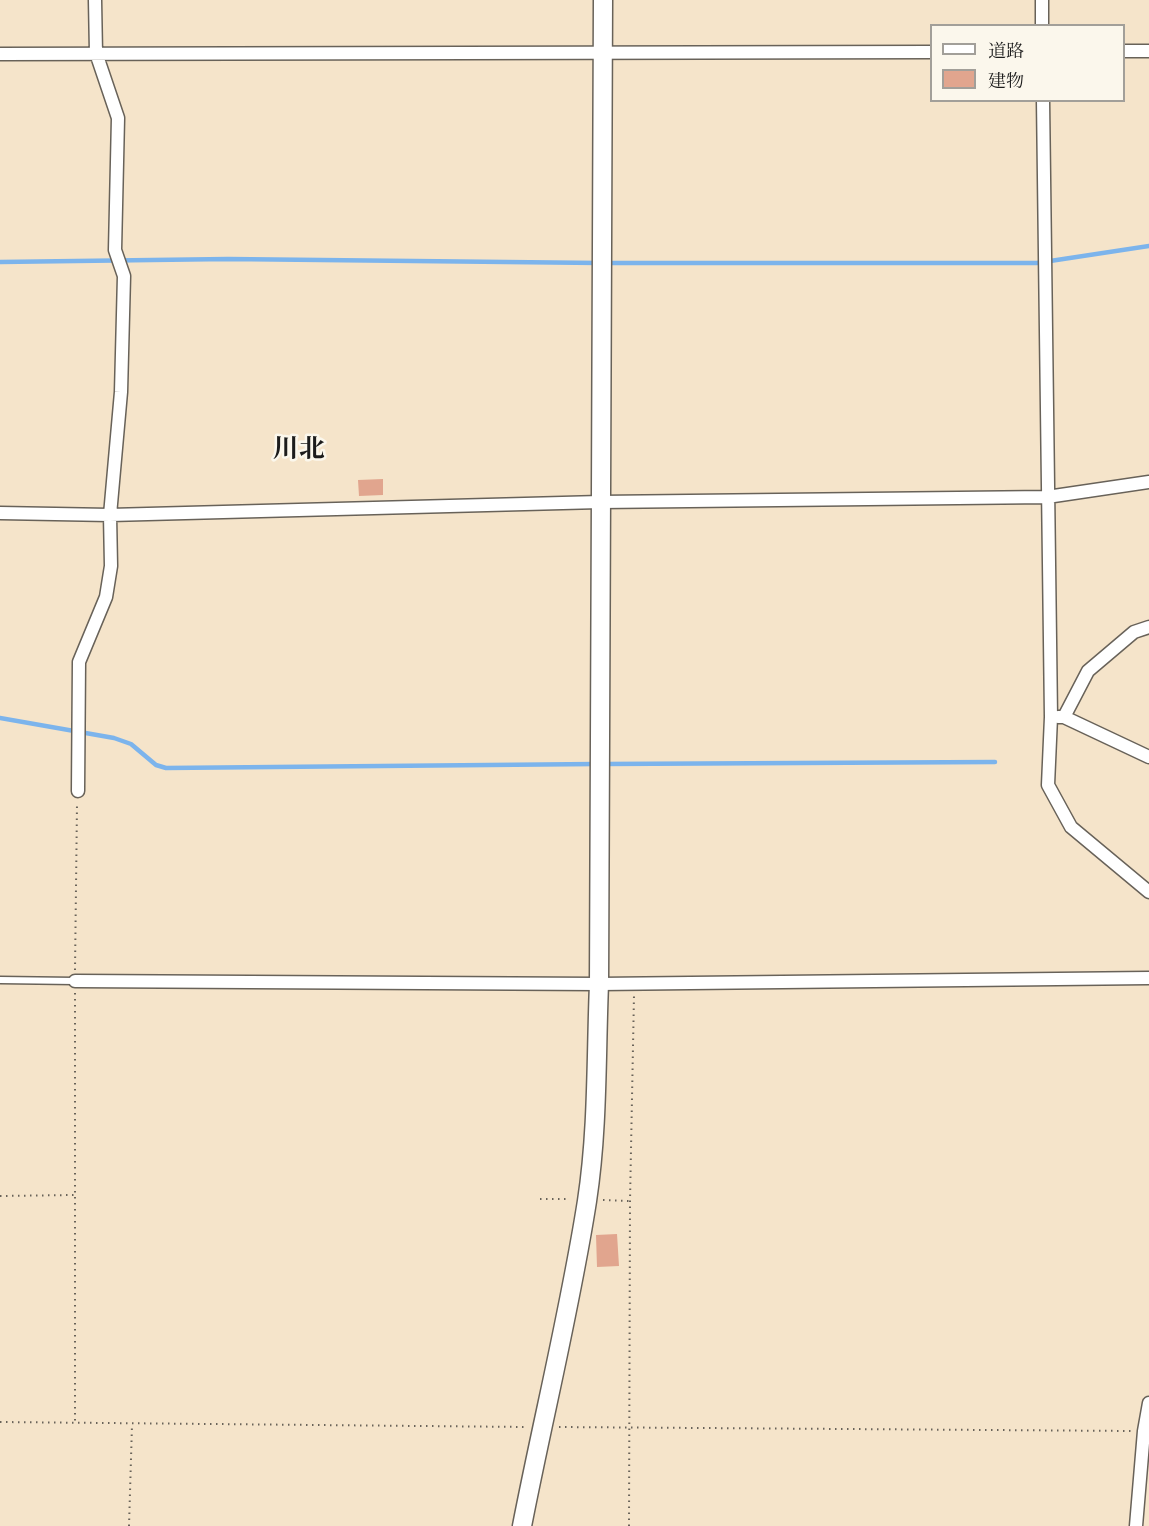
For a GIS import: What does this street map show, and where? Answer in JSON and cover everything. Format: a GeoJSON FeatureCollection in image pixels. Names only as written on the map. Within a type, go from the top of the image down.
{"type":"FeatureCollection","features":[{"type":"Feature","properties":{"kind":"street"},"geometry":{"type":"LineString","coordinates":[[78,791],[79,662],[106,597],[111,566],[110,514],[120,392],[124,276],[115,250],[118,118],[96,53],[95,0]]}},
{"type":"Feature","properties":{"kind":"street"},"geometry":{"type":"LineString","coordinates":[[522,1526],[571,1291],[587,1200],[595,1117],[599,984],[603,0]]}},
{"type":"Feature","properties":{"kind":"street"},"geometry":{"type":"LineString","coordinates":[[1042,0],[1042,24]]}},
{"type":"Feature","properties":{"kind":"street"},"geometry":{"type":"LineString","coordinates":[[1125,51],[1149,51]]}},
{"type":"Feature","properties":{"kind":"street"},"geometry":{"type":"LineString","coordinates":[[0,54],[930,52]]}},
{"type":"Feature","properties":{"kind":"street"},"geometry":{"type":"LineString","coordinates":[[1043,102],[1051,717],[1048,784],[1071,826],[1149,892]]}},
{"type":"Feature","properties":{"kind":"street"},"geometry":{"type":"LineString","coordinates":[[0,513],[110,514],[600,502],[1047,497],[1149,482]]}},
{"type":"Feature","properties":{"kind":"street"},"geometry":{"type":"LineString","coordinates":[[1064,717],[1088,671],[1134,632],[1149,627]]}},
{"type":"Feature","properties":{"kind":"street"},"geometry":{"type":"LineString","coordinates":[[1051,717],[1064,717],[1149,757]]}},
{"type":"Feature","properties":{"kind":"street"},"geometry":{"type":"LineString","coordinates":[[75,981],[634,984],[1149,978]]}},
{"type":"Feature","properties":{"kind":"street"},"geometry":{"type":"LineString","coordinates":[[1137,1526],[1144,1431],[1149,1403]]}},
{"type":"Feature","properties":{"kind":"lane"},"geometry":{"type":"LineString","coordinates":[[0,980],[75,981]]}},
{"type":"Feature","properties":{"kind":"path"},"geometry":{"type":"LineString","coordinates":[[75,1422],[75,981],[78,791]]}},
{"type":"Feature","properties":{"kind":"path"},"geometry":{"type":"LineString","coordinates":[[629,1526],[630,1202],[634,984]]}},
{"type":"Feature","properties":{"kind":"path"},"geometry":{"type":"LineString","coordinates":[[0,1196],[75,1196]]}},
{"type":"Feature","properties":{"kind":"path"},"geometry":{"type":"LineString","coordinates":[[0,1422],[132,1425],[1144,1431]]}},
{"type":"Feature","properties":{"kind":"path"},"geometry":{"type":"LineString","coordinates":[[129,1526],[132,1425]]}},
{"type":"Feature","properties":{"kind":"building"},"geometry":{"type":"Polygon","coordinates":[[[383,479],[383,495],[359,496],[358,480],[383,479]]]}},
{"type":"Feature","properties":{"kind":"building"},"geometry":{"type":"Polygon","coordinates":[[[617,1234],[619,1266],[597,1267],[596,1235],[617,1234]]]}},
{"type":"Feature","properties":{"kind":"waterway"},"geometry":{"type":"LineString","coordinates":[[607,263],[1037,263],[1149,246]]}},
{"type":"Feature","properties":{"kind":"waterway"},"geometry":{"type":"LineString","coordinates":[[0,262],[228,259],[599,263]]}},
{"type":"Feature","properties":{"kind":"waterway"},"geometry":{"type":"LineString","coordinates":[[0,718],[114,738],[131,744],[156,765],[166,768],[596,764]]}},
{"type":"Feature","properties":{"kind":"waterway"},"geometry":{"type":"LineString","coordinates":[[604,764],[995,762]]}},
{"type":"Feature","properties":{"kind":"district","name":"川北"},"geometry":{"type":"Point","coordinates":[299,451]}}]}
